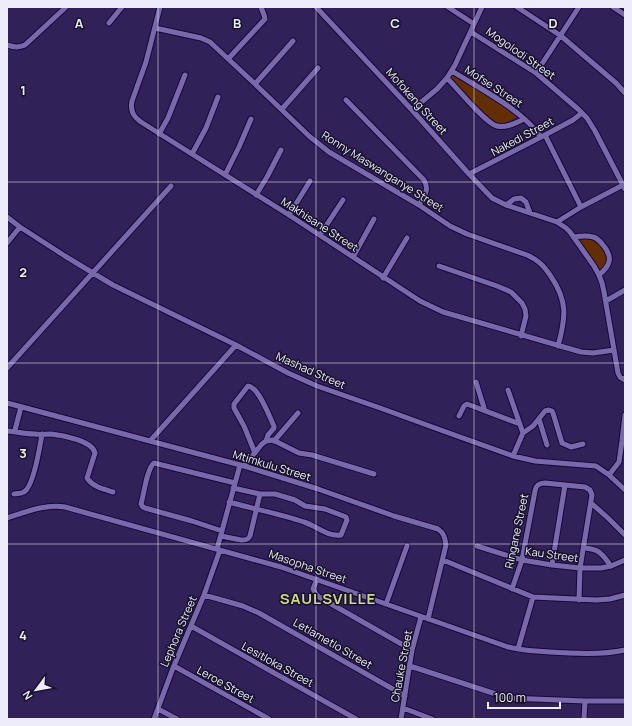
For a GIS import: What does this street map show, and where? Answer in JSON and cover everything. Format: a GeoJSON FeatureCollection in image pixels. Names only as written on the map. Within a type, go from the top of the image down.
{"type":"FeatureCollection","features":[{"type":"Feature","properties":{"kind":"street"},"geometry":{"type":"LineString","coordinates":[[7,45],[20,47],[25,45],[66,7]]}},
{"type":"Feature","properties":{"kind":"street"},"geometry":{"type":"LineString","coordinates":[[109,23],[122,7]]}},
{"type":"Feature","properties":{"kind":"street","name":"Makhisane Street"},"geometry":{"type":"LineString","coordinates":[[160,7],[142,73],[133,97],[131,107],[134,116],[137,119],[289,215],[420,301],[443,312],[572,350],[586,353],[614,350]]}},
{"type":"Feature","properties":{"kind":"street"},"geometry":{"type":"LineString","coordinates":[[228,59],[265,19],[261,7]]}},
{"type":"Feature","properties":{"kind":"street","name":"Mofokeng Street"},"geometry":{"type":"LineString","coordinates":[[316,7],[492,198],[506,205],[557,222],[566,228],[574,237],[599,274],[606,301],[618,373],[623,378]]}},
{"type":"Feature","properties":{"kind":"street","name":"Mogolodi Street"},"geometry":{"type":"LineString","coordinates":[[448,7],[474,24]]}},
{"type":"Feature","properties":{"kind":"street"},"geometry":{"type":"LineString","coordinates":[[412,110],[437,89],[452,71],[482,7]]}},
{"type":"Feature","properties":{"kind":"street"},"geometry":{"type":"LineString","coordinates":[[517,7],[560,36],[616,83],[625,93]]}},
{"type":"Feature","properties":{"kind":"street"},"geometry":{"type":"LineString","coordinates":[[536,73],[579,7]]}},
{"type":"Feature","properties":{"kind":"street"},"geometry":{"type":"LineString","coordinates":[[612,7],[625,15]]}},
{"type":"Feature","properties":{"kind":"street","name":"Ronny Maswanganye Street"},"geometry":{"type":"LineString","coordinates":[[155,28],[210,42],[309,136],[326,149],[450,226],[534,258],[541,263],[554,280],[562,298],[564,320],[558,346]]}},
{"type":"Feature","properties":{"kind":"street","name":"Mogolodi Street"},"geometry":{"type":"LineString","coordinates":[[471,32],[536,73],[582,113],[591,123],[624,186]]}},
{"type":"Feature","properties":{"kind":"street"},"geometry":{"type":"LineString","coordinates":[[255,84],[293,41]]}},
{"type":"Feature","properties":{"kind":"street"},"geometry":{"type":"LineString","coordinates":[[282,109],[318,68]]}},
{"type":"Feature","properties":{"kind":"street","name":"Mofse Street"},"geometry":{"type":"LineString","coordinates":[[452,71],[510,108],[543,136],[581,207]]}},
{"type":"Feature","properties":{"kind":"street"},"geometry":{"type":"LineString","coordinates":[[159,134],[170,113],[185,75]]}},
{"type":"Feature","properties":{"kind":"street","name":"Mofse Street"},"geometry":{"type":"LineString","coordinates":[[447,78],[491,124],[503,126],[514,124],[524,119]]}},
{"type":"Feature","properties":{"kind":"street"},"geometry":{"type":"LineString","coordinates":[[192,154],[206,128],[218,97]]}},
{"type":"Feature","properties":{"kind":"street"},"geometry":{"type":"LineString","coordinates":[[346,100],[426,183],[427,190],[418,205]]}},
{"type":"Feature","properties":{"kind":"street","name":"Nakedi Street"},"geometry":{"type":"LineString","coordinates":[[469,174],[543,136],[582,113]]}},
{"type":"Feature","properties":{"kind":"street"},"geometry":{"type":"LineString","coordinates":[[225,175],[251,119]]}},
{"type":"Feature","properties":{"kind":"street"},"geometry":{"type":"LineString","coordinates":[[256,195],[281,150]]}},
{"type":"Feature","properties":{"kind":"street"},"geometry":{"type":"LineString","coordinates":[[289,215],[310,181]]}},
{"type":"Feature","properties":{"kind":"street"},"geometry":{"type":"LineString","coordinates":[[7,368],[171,186]]}},
{"type":"Feature","properties":{"kind":"street"},"geometry":{"type":"LineString","coordinates":[[557,222],[581,207],[624,186]]}},
{"type":"Feature","properties":{"kind":"street"},"geometry":{"type":"LineString","coordinates":[[506,205],[514,199],[521,198],[526,202],[530,213]]}},
{"type":"Feature","properties":{"kind":"street"},"geometry":{"type":"LineString","coordinates":[[320,235],[342,200]]}},
{"type":"Feature","properties":{"kind":"street","name":"Mashad Street"},"geometry":{"type":"LineString","coordinates":[[7,217],[20,227],[113,285],[317,386],[513,456],[535,461],[596,466],[609,475],[625,490]]}},
{"type":"Feature","properties":{"kind":"street"},"geometry":{"type":"LineString","coordinates":[[352,257],[374,219]]}},
{"type":"Feature","properties":{"kind":"street"},"geometry":{"type":"LineString","coordinates":[[7,244],[20,227]]}},
{"type":"Feature","properties":{"kind":"street"},"geometry":{"type":"LineString","coordinates":[[574,237],[595,237],[606,248],[610,260],[607,268],[599,274]]}},
{"type":"Feature","properties":{"kind":"street"},"geometry":{"type":"LineString","coordinates":[[383,278],[407,238]]}},
{"type":"Feature","properties":{"kind":"street"},"geometry":{"type":"LineString","coordinates":[[439,266],[511,292],[522,303],[525,310],[526,316],[522,336]]}},
{"type":"Feature","properties":{"kind":"street"},"geometry":{"type":"LineString","coordinates":[[606,301],[625,290]]}},
{"type":"Feature","properties":{"kind":"street"},"geometry":{"type":"LineString","coordinates":[[150,441],[236,345]]}},
{"type":"Feature","properties":{"kind":"street"},"geometry":{"type":"LineString","coordinates":[[476,382],[485,411]]}},
{"type":"Feature","properties":{"kind":"street"},"geometry":{"type":"LineString","coordinates":[[242,466],[255,453],[262,444],[266,441],[268,435],[274,428],[259,395],[254,388],[248,386],[234,404],[234,408],[244,426],[255,453]]}},
{"type":"Feature","properties":{"kind":"street"},"geometry":{"type":"LineString","coordinates":[[508,390],[523,433]]}},
{"type":"Feature","properties":{"kind":"street","name":"Mtimkulu Street"},"geometry":{"type":"LineString","coordinates":[[7,403],[242,466],[318,489],[438,530],[443,534],[446,541],[428,619]]}},
{"type":"Feature","properties":{"kind":"street"},"geometry":{"type":"LineString","coordinates":[[459,416],[466,404],[520,424]]}},
{"type":"Feature","properties":{"kind":"street"},"geometry":{"type":"LineString","coordinates":[[16,432],[15,425],[22,407]]}},
{"type":"Feature","properties":{"kind":"street"},"geometry":{"type":"LineString","coordinates":[[513,456],[523,433],[533,426],[548,410],[551,410],[553,413],[562,443],[571,448],[583,444]]}},
{"type":"Feature","properties":{"kind":"street"},"geometry":{"type":"LineString","coordinates":[[274,441],[298,413]]}},
{"type":"Feature","properties":{"kind":"street"},"geometry":{"type":"LineString","coordinates":[[609,475],[618,462],[624,441],[625,415]]}},
{"type":"Feature","properties":{"kind":"street"},"geometry":{"type":"LineString","coordinates":[[539,419],[547,445]]}},
{"type":"Feature","properties":{"kind":"street"},"geometry":{"type":"LineString","coordinates":[[7,431],[29,434],[56,434],[90,445],[95,454],[87,478],[94,486],[113,492]]}},
{"type":"Feature","properties":{"kind":"street"},"geometry":{"type":"LineString","coordinates":[[14,494],[25,492],[33,477],[42,434]]}},
{"type":"Feature","properties":{"kind":"street"},"geometry":{"type":"LineString","coordinates":[[266,441],[274,441],[299,453],[316,456],[374,474]]}},
{"type":"Feature","properties":{"kind":"street"},"geometry":{"type":"LineString","coordinates":[[229,502],[256,510],[307,523],[332,535],[342,535],[347,520],[346,516],[325,509],[305,506],[295,500],[280,495],[271,493],[260,494],[234,485],[154,463],[150,467],[142,505],[145,508],[162,512],[244,540],[250,536],[256,510],[260,494]]}},
{"type":"Feature","properties":{"kind":"street","name":"Lephora Street"},"geometry":{"type":"LineString","coordinates":[[154,719],[174,666],[204,595],[219,550],[221,533],[234,485],[242,466]]}},
{"type":"Feature","properties":{"kind":"street","name":"Ringane Street"},"geometry":{"type":"LineString","coordinates":[[512,589],[522,560],[536,486],[542,483],[585,487],[590,490],[592,495],[591,503]]}},
{"type":"Feature","properties":{"kind":"street"},"geometry":{"type":"LineString","coordinates":[[552,566],[565,485]]}},
{"type":"Feature","properties":{"kind":"street"},"geometry":{"type":"LineString","coordinates":[[591,503],[625,536]]}},
{"type":"Feature","properties":{"kind":"street"},"geometry":{"type":"LineString","coordinates":[[579,600],[580,568],[591,503]]}},
{"type":"Feature","properties":{"kind":"street","name":"Masopha Street"},"geometry":{"type":"LineString","coordinates":[[7,518],[42,507],[65,507],[258,560],[317,579],[495,643],[518,649],[534,652],[586,654],[625,650]]}},
{"type":"Feature","properties":{"kind":"street"},"geometry":{"type":"LineString","coordinates":[[386,604],[407,546]]}},
{"type":"Feature","properties":{"kind":"street","name":"Kau Street"},"geometry":{"type":"LineString","coordinates":[[476,546],[522,560],[552,566],[601,568],[611,566],[625,560]]}},
{"type":"Feature","properties":{"kind":"street"},"geometry":{"type":"LineString","coordinates":[[584,548],[594,549],[600,552],[611,566]]}},
{"type":"Feature","properties":{"kind":"street"},"geometry":{"type":"LineString","coordinates":[[442,560],[533,597],[596,600],[610,599],[625,595]]}},
{"type":"Feature","properties":{"kind":"street"},"geometry":{"type":"LineString","coordinates":[[317,579],[313,589],[319,597],[412,650]]}},
{"type":"Feature","properties":{"kind":"street","name":"Letlametlo Street"},"geometry":{"type":"LineString","coordinates":[[204,595],[243,606],[259,613],[405,696]]}},
{"type":"Feature","properties":{"kind":"street"},"geometry":{"type":"LineString","coordinates":[[518,649],[533,597]]}},
{"type":"Feature","properties":{"kind":"street","name":"Chauke Street"},"geometry":{"type":"LineString","coordinates":[[401,719],[412,650],[420,617]]}},
{"type":"Feature","properties":{"kind":"street","name":"Lesitloka Street"},"geometry":{"type":"LineString","coordinates":[[191,626],[356,719]]}},
{"type":"Feature","properties":{"kind":"street","name":"Leroe Street"},"geometry":{"type":"LineString","coordinates":[[174,666],[269,719]]}},
{"type":"Feature","properties":{"kind":"street"},"geometry":{"type":"LineString","coordinates":[[410,666],[504,697],[584,701],[625,701]]}},
{"type":"Feature","properties":{"kind":"street"},"geometry":{"type":"LineString","coordinates":[[584,701],[584,719]]}},
{"type":"Feature","properties":{"kind":"street"},"geometry":{"type":"LineString","coordinates":[[403,708],[432,719]]}},
{"type":"Feature","properties":{"kind":"street"},"geometry":{"type":"LineString","coordinates":[[158,709],[177,719]]}},
{"type":"Feature","properties":{"kind":"shaded area"},"geometry":{"type":"Polygon","coordinates":[[[451,74],[455,74],[519,116],[504,123],[497,123],[488,120],[453,82],[450,77],[451,74]]]}},
{"type":"Feature","properties":{"kind":"shaded area"},"geometry":{"type":"Polygon","coordinates":[[[589,237],[596,240],[603,248],[607,258],[605,265],[600,271],[578,239],[589,237]]]}},
{"type":"Feature","properties":{"kind":"district","name":"SAULSVILLE"},"geometry":{"type":"Point","coordinates":[328,598]}}]}
